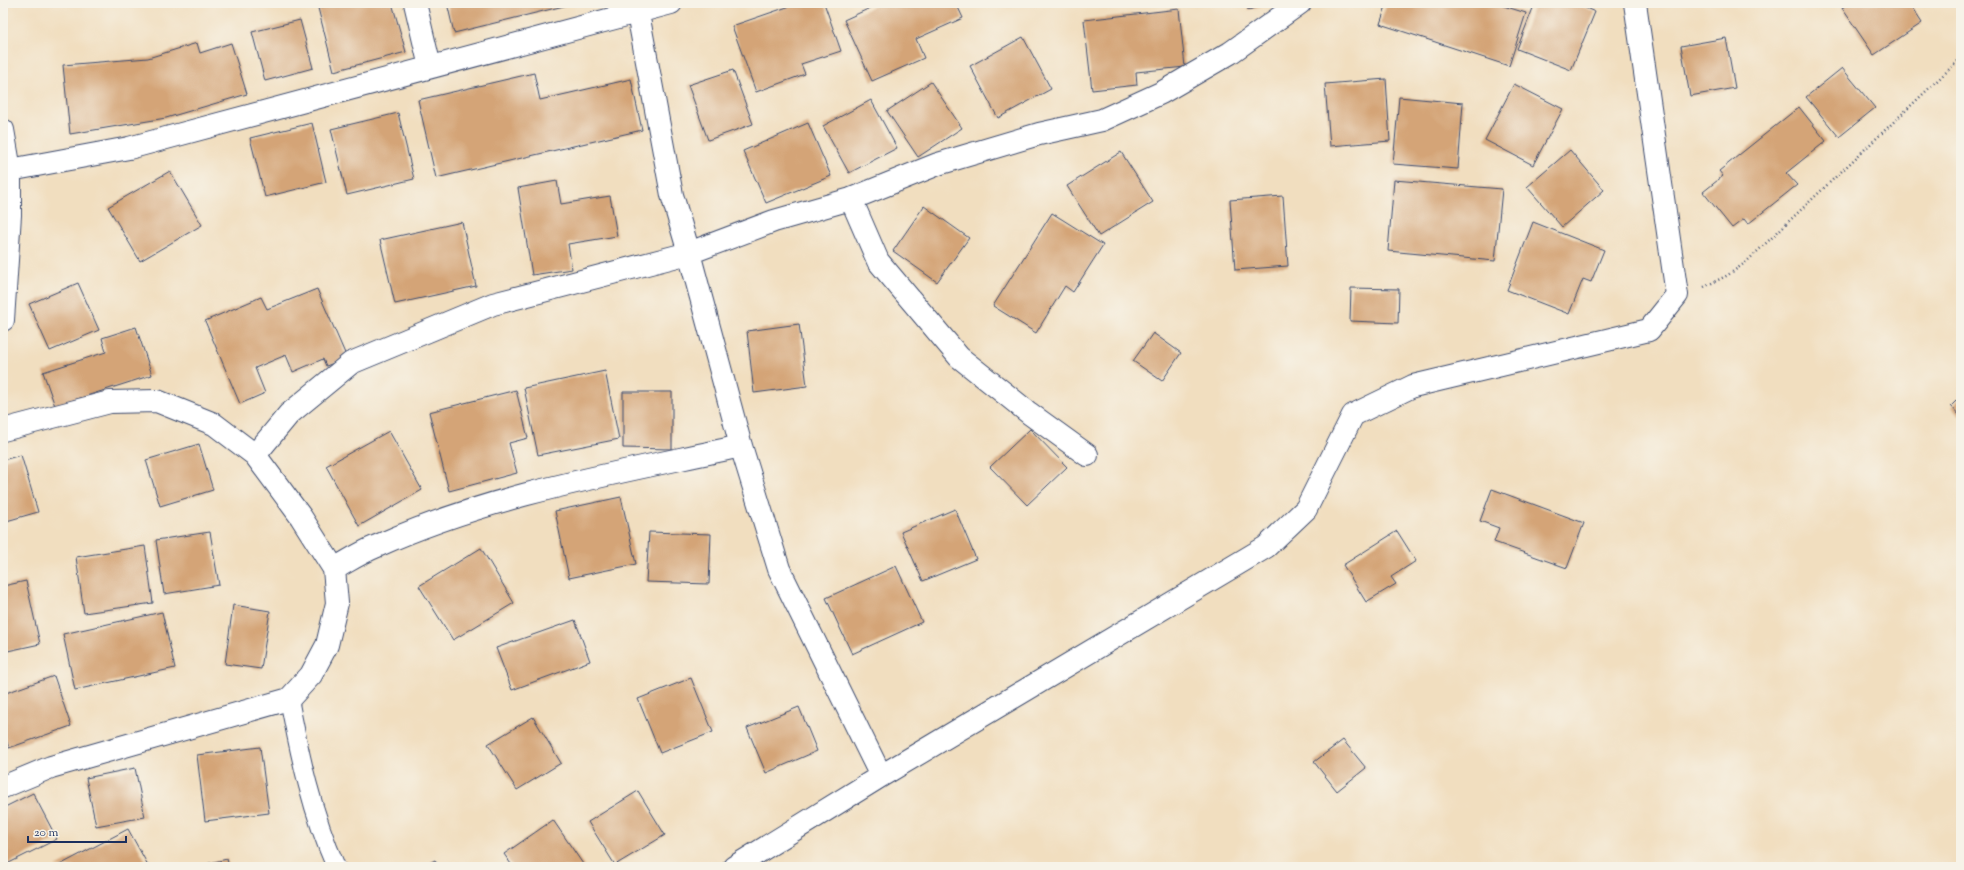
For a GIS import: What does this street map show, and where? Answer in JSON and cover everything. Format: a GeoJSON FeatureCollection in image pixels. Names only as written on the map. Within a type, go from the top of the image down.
{"type":"FeatureCollection","features":[{"type":"Feature","properties":{"kind":"street"},"geometry":{"type":"LineString","coordinates":[[415,3],[430,67]]}},
{"type":"Feature","properties":{"kind":"street"},"geometry":{"type":"LineString","coordinates":[[10,170],[130,148],[430,67],[636,8],[671,3]]}},
{"type":"Feature","properties":{"kind":"street"},"geometry":{"type":"LineString","coordinates":[[255,455],[289,414],[351,362],[493,304],[689,253],[774,221],[851,199],[938,164],[1039,134],[1102,120],[1161,93],[1230,53],[1300,3]]}},
{"type":"Feature","properties":{"kind":"street"},"geometry":{"type":"LineString","coordinates":[[734,867],[881,776],[1266,547],[1306,509],[1353,415],[1412,386],[1649,330],[1677,295],[1635,3]]}},
{"type":"Feature","properties":{"kind":"street"},"geometry":{"type":"LineString","coordinates":[[636,8],[672,195],[689,253],[740,446],[779,569],[881,776]]}},
{"type":"Feature","properties":{"kind":"street"},"geometry":{"type":"LineString","coordinates":[[3,130],[10,170],[10,215],[3,320]]}},
{"type":"Feature","properties":{"kind":"street"},"geometry":{"type":"LineString","coordinates":[[851,199],[878,261],[959,357],[1029,413],[1088,455]]}},
{"type":"Feature","properties":{"kind":"street"},"geometry":{"type":"LineString","coordinates":[[3,430],[110,402],[157,401],[214,424],[255,455],[301,517],[334,569],[337,603],[327,645],[311,676],[289,699],[51,767],[3,787]]}},
{"type":"Feature","properties":{"kind":"street"},"geometry":{"type":"LineString","coordinates":[[334,569],[389,541],[436,522],[500,501],[740,446]]}},
{"type":"Feature","properties":{"kind":"lane"},"geometry":{"type":"LineString","coordinates":[[289,699],[311,798],[336,867]]}},
{"type":"Feature","properties":{"kind":"path"},"geometry":{"type":"LineString","coordinates":[[1677,295],[1710,285],[1745,263],[1961,58]]}},
{"type":"Feature","properties":{"kind":"building"},"geometry":{"type":"Polygon","coordinates":[[[337,3],[392,3],[406,52],[334,71],[318,8],[337,3]]]}},
{"type":"Feature","properties":{"kind":"building"},"geometry":{"type":"Polygon","coordinates":[[[447,3],[572,3],[572,4],[454,33],[447,3]]]}},
{"type":"Feature","properties":{"kind":"building"},"geometry":{"type":"Polygon","coordinates":[[[799,3],[824,3],[841,51],[801,64],[805,74],[756,92],[732,26],[799,3]]]}},
{"type":"Feature","properties":{"kind":"building"},"geometry":{"type":"Polygon","coordinates":[[[881,3],[956,3],[963,18],[916,39],[924,58],[872,81],[844,20],[881,3]]]}},
{"type":"Feature","properties":{"kind":"building"},"geometry":{"type":"Polygon","coordinates":[[[1247,3],[1271,3],[1248,10],[1247,3]]]}},
{"type":"Feature","properties":{"kind":"building"},"geometry":{"type":"Polygon","coordinates":[[[1387,3],[1494,3],[1526,13],[1509,66],[1380,24],[1387,3]]]}},
{"type":"Feature","properties":{"kind":"building"},"geometry":{"type":"Polygon","coordinates":[[[1535,3],[1574,3],[1595,12],[1571,70],[1517,49],[1535,3]]]}},
{"type":"Feature","properties":{"kind":"building"},"geometry":{"type":"Polygon","coordinates":[[[1849,3],[1909,3],[1922,23],[1874,55],[1842,8],[1849,3]]]}},
{"type":"Feature","properties":{"kind":"building"},"geometry":{"type":"Polygon","coordinates":[[[1179,9],[1185,67],[1136,72],[1137,85],[1092,90],[1084,20],[1179,9]]]}},
{"type":"Feature","properties":{"kind":"building"},"geometry":{"type":"Polygon","coordinates":[[[300,20],[313,68],[265,81],[252,32],[300,20]]]}},
{"type":"Feature","properties":{"kind":"building"},"geometry":{"type":"Polygon","coordinates":[[[1023,37],[1051,89],[998,118],[970,66],[1023,37]]]}},
{"type":"Feature","properties":{"kind":"building"},"geometry":{"type":"Polygon","coordinates":[[[1726,38],[1735,88],[1690,96],[1681,46],[1726,38]]]}},
{"type":"Feature","properties":{"kind":"building"},"geometry":{"type":"Polygon","coordinates":[[[197,43],[200,53],[231,43],[247,94],[166,118],[70,134],[63,65],[148,58],[197,43]]]}},
{"type":"Feature","properties":{"kind":"building"},"geometry":{"type":"Polygon","coordinates":[[[1842,68],[1875,108],[1839,137],[1806,97],[1842,68]]]}},
{"type":"Feature","properties":{"kind":"building"},"geometry":{"type":"Polygon","coordinates":[[[733,70],[753,124],[708,140],[688,85],[733,70]]]}},
{"type":"Feature","properties":{"kind":"building"},"geometry":{"type":"Polygon","coordinates":[[[534,73],[540,100],[631,79],[642,130],[436,178],[418,100],[534,73]]]}},
{"type":"Feature","properties":{"kind":"building"},"geometry":{"type":"Polygon","coordinates":[[[1386,79],[1390,141],[1330,146],[1325,84],[1386,79]]]}},
{"type":"Feature","properties":{"kind":"building"},"geometry":{"type":"Polygon","coordinates":[[[931,82],[962,128],[918,157],[887,111],[931,82]]]}},
{"type":"Feature","properties":{"kind":"building"},"geometry":{"type":"Polygon","coordinates":[[[1514,84],[1563,109],[1533,165],[1485,140],[1514,84]]]}},
{"type":"Feature","properties":{"kind":"building"},"geometry":{"type":"Polygon","coordinates":[[[1399,97],[1463,103],[1458,169],[1393,164],[1399,97]]]}},
{"type":"Feature","properties":{"kind":"building"},"geometry":{"type":"Polygon","coordinates":[[[871,100],[897,148],[849,173],[823,126],[871,100]]]}},
{"type":"Feature","properties":{"kind":"building"},"geometry":{"type":"Polygon","coordinates":[[[1799,107],[1826,141],[1786,173],[1797,185],[1748,224],[1744,219],[1732,228],[1703,192],[1723,176],[1719,171],[1799,107]]]}},
{"type":"Feature","properties":{"kind":"building"},"geometry":{"type":"Polygon","coordinates":[[[398,113],[414,179],[347,195],[331,129],[398,113]]]}},
{"type":"Feature","properties":{"kind":"building"},"geometry":{"type":"Polygon","coordinates":[[[312,123],[326,182],[265,197],[250,138],[312,123]]]}},
{"type":"Feature","properties":{"kind":"building"},"geometry":{"type":"Polygon","coordinates":[[[808,123],[831,176],[766,203],[743,151],[808,123]]]}},
{"type":"Feature","properties":{"kind":"building"},"geometry":{"type":"Polygon","coordinates":[[[1570,150],[1604,190],[1562,227],[1527,187],[1570,150]]]}},
{"type":"Feature","properties":{"kind":"building"},"geometry":{"type":"Polygon","coordinates":[[[1121,152],[1153,202],[1099,236],[1067,186],[1121,152]]]}},
{"type":"Feature","properties":{"kind":"building"},"geometry":{"type":"Polygon","coordinates":[[[170,171],[202,225],[140,261],[108,207],[170,171]]]}},
{"type":"Feature","properties":{"kind":"building"},"geometry":{"type":"Polygon","coordinates":[[[1394,180],[1502,189],[1495,261],[1388,251],[1394,180]]]}},
{"type":"Feature","properties":{"kind":"building"},"geometry":{"type":"Polygon","coordinates":[[[557,181],[561,204],[610,196],[617,236],[568,244],[572,269],[532,275],[518,188],[557,181]]]}},
{"type":"Feature","properties":{"kind":"building"},"geometry":{"type":"Polygon","coordinates":[[[1283,196],[1288,266],[1235,270],[1230,200],[1283,196]]]}},
{"type":"Feature","properties":{"kind":"building"},"geometry":{"type":"Polygon","coordinates":[[[924,206],[969,238],[937,282],[893,251],[924,206]]]}},
{"type":"Feature","properties":{"kind":"building"},"geometry":{"type":"Polygon","coordinates":[[[1052,213],[1103,245],[1073,292],[1065,286],[1036,333],[993,306],[1052,213]]]}},
{"type":"Feature","properties":{"kind":"building"},"geometry":{"type":"Polygon","coordinates":[[[462,222],[476,286],[395,304],[380,240],[462,222]]]}},
{"type":"Feature","properties":{"kind":"building"},"geometry":{"type":"Polygon","coordinates":[[[1533,222],[1604,250],[1591,282],[1583,279],[1569,314],[1507,290],[1533,222]]]}},
{"type":"Feature","properties":{"kind":"building"},"geometry":{"type":"Polygon","coordinates":[[[78,283],[99,330],[50,351],[29,304],[78,283]]]}},
{"type":"Feature","properties":{"kind":"building"},"geometry":{"type":"Polygon","coordinates":[[[1351,288],[1399,289],[1398,323],[1350,321],[1351,288]]]}},
{"type":"Feature","properties":{"kind":"building"},"geometry":{"type":"Polygon","coordinates":[[[317,289],[347,358],[326,366],[323,359],[293,372],[286,355],[255,368],[265,393],[240,404],[205,321],[261,297],[267,309],[317,289]]]}},
{"type":"Feature","properties":{"kind":"building"},"geometry":{"type":"Polygon","coordinates":[[[799,324],[807,386],[754,393],[747,331],[799,324]]]}},
{"type":"Feature","properties":{"kind":"building"},"geometry":{"type":"Polygon","coordinates":[[[136,327],[152,375],[55,406],[43,372],[106,352],[102,338],[136,327]]]}},
{"type":"Feature","properties":{"kind":"building"},"geometry":{"type":"Polygon","coordinates":[[[1153,333],[1181,353],[1162,381],[1133,361],[1153,333]]]}},
{"type":"Feature","properties":{"kind":"building"},"geometry":{"type":"Polygon","coordinates":[[[605,371],[619,439],[538,455],[524,388],[605,371]]]}},
{"type":"Feature","properties":{"kind":"building"},"geometry":{"type":"Polygon","coordinates":[[[516,390],[528,438],[509,443],[517,473],[449,491],[429,412],[516,390]]]}},
{"type":"Feature","properties":{"kind":"building"},"geometry":{"type":"Polygon","coordinates":[[[623,392],[672,392],[672,449],[623,448],[623,392]]]}},
{"type":"Feature","properties":{"kind":"building"},"geometry":{"type":"Polygon","coordinates":[[[1961,396],[1961,417],[1951,406],[1961,396]]]}},
{"type":"Feature","properties":{"kind":"building"},"geometry":{"type":"Polygon","coordinates":[[[1030,429],[1067,467],[1027,505],[990,467],[1030,429]]]}},
{"type":"Feature","properties":{"kind":"building"},"geometry":{"type":"Polygon","coordinates":[[[389,431],[422,490],[359,526],[326,466],[389,431]]]}},
{"type":"Feature","properties":{"kind":"building"},"geometry":{"type":"Polygon","coordinates":[[[199,444],[213,490],[160,506],[146,460],[199,444]]]}},
{"type":"Feature","properties":{"kind":"building"},"geometry":{"type":"Polygon","coordinates":[[[21,455],[38,512],[3,522],[3,460],[21,455]]]}},
{"type":"Feature","properties":{"kind":"building"},"geometry":{"type":"Polygon","coordinates":[[[1492,489],[1584,523],[1567,568],[1494,542],[1499,528],[1480,521],[1492,489]]]}},
{"type":"Feature","properties":{"kind":"building"},"geometry":{"type":"Polygon","coordinates":[[[621,497],[636,564],[569,578],[555,511],[621,497]]]}},
{"type":"Feature","properties":{"kind":"building"},"geometry":{"type":"Polygon","coordinates":[[[955,509],[976,559],[923,581],[901,532],[955,509]]]}},
{"type":"Feature","properties":{"kind":"building"},"geometry":{"type":"Polygon","coordinates":[[[1397,531],[1416,561],[1391,577],[1396,584],[1366,602],[1343,565],[1397,531]]]}},
{"type":"Feature","properties":{"kind":"building"},"geometry":{"type":"Polygon","coordinates":[[[210,532],[219,585],[164,594],[156,540],[210,532]]]}},
{"type":"Feature","properties":{"kind":"building"},"geometry":{"type":"Polygon","coordinates":[[[649,532],[711,534],[709,584],[646,582],[649,532]]]}},
{"type":"Feature","properties":{"kind":"building"},"geometry":{"type":"Polygon","coordinates":[[[145,546],[153,603],[84,613],[76,557],[145,546]]]}},
{"type":"Feature","properties":{"kind":"building"},"geometry":{"type":"Polygon","coordinates":[[[481,548],[514,603],[453,640],[419,586],[481,548]]]}},
{"type":"Feature","properties":{"kind":"building"},"geometry":{"type":"Polygon","coordinates":[[[896,566],[922,622],[852,654],[826,598],[896,566]]]}},
{"type":"Feature","properties":{"kind":"building"},"geometry":{"type":"Polygon","coordinates":[[[26,581],[40,644],[3,652],[3,586],[26,581]]]}},
{"type":"Feature","properties":{"kind":"building"},"geometry":{"type":"Polygon","coordinates":[[[233,605],[270,611],[261,669],[225,664],[233,605]]]}},
{"type":"Feature","properties":{"kind":"building"},"geometry":{"type":"Polygon","coordinates":[[[162,612],[175,668],[75,690],[63,634],[162,612]]]}},
{"type":"Feature","properties":{"kind":"building"},"geometry":{"type":"Polygon","coordinates":[[[575,620],[590,661],[512,690],[496,648],[575,620]]]}},
{"type":"Feature","properties":{"kind":"building"},"geometry":{"type":"Polygon","coordinates":[[[54,676],[71,726],[9,748],[3,731],[3,694],[54,676]]]}},
{"type":"Feature","properties":{"kind":"building"},"geometry":{"type":"Polygon","coordinates":[[[691,678],[713,732],[660,753],[638,699],[691,678]]]}},
{"type":"Feature","properties":{"kind":"building"},"geometry":{"type":"Polygon","coordinates":[[[799,707],[817,751],[766,773],[747,728],[799,707]]]}},
{"type":"Feature","properties":{"kind":"building"},"geometry":{"type":"Polygon","coordinates":[[[533,717],[561,763],[517,790],[488,744],[533,717]]]}},
{"type":"Feature","properties":{"kind":"building"},"geometry":{"type":"Polygon","coordinates":[[[1343,740],[1366,768],[1337,791],[1314,762],[1343,740]]]}},
{"type":"Feature","properties":{"kind":"building"},"geometry":{"type":"Polygon","coordinates":[[[260,747],[269,813],[205,821],[197,755],[260,747]]]}},
{"type":"Feature","properties":{"kind":"building"},"geometry":{"type":"Polygon","coordinates":[[[135,768],[145,817],[96,826],[86,778],[135,768]]]}},
{"type":"Feature","properties":{"kind":"building"},"geometry":{"type":"Polygon","coordinates":[[[638,791],[665,835],[615,865],[588,822],[638,791]]]}},
{"type":"Feature","properties":{"kind":"building"},"geometry":{"type":"Polygon","coordinates":[[[33,793],[57,839],[3,866],[3,808],[33,793]]]}},
{"type":"Feature","properties":{"kind":"building"},"geometry":{"type":"Polygon","coordinates":[[[553,820],[585,867],[513,867],[504,854],[553,820]]]}},
{"type":"Feature","properties":{"kind":"building"},"geometry":{"type":"Polygon","coordinates":[[[128,829],[149,867],[56,867],[128,829]]]}},
{"type":"Feature","properties":{"kind":"building"},"geometry":{"type":"Polygon","coordinates":[[[227,859],[229,867],[197,867],[197,866],[227,859]]]}},
{"type":"Feature","properties":{"kind":"building"},"geometry":{"type":"Polygon","coordinates":[[[435,860],[439,867],[422,867],[435,860]]]}}]}
